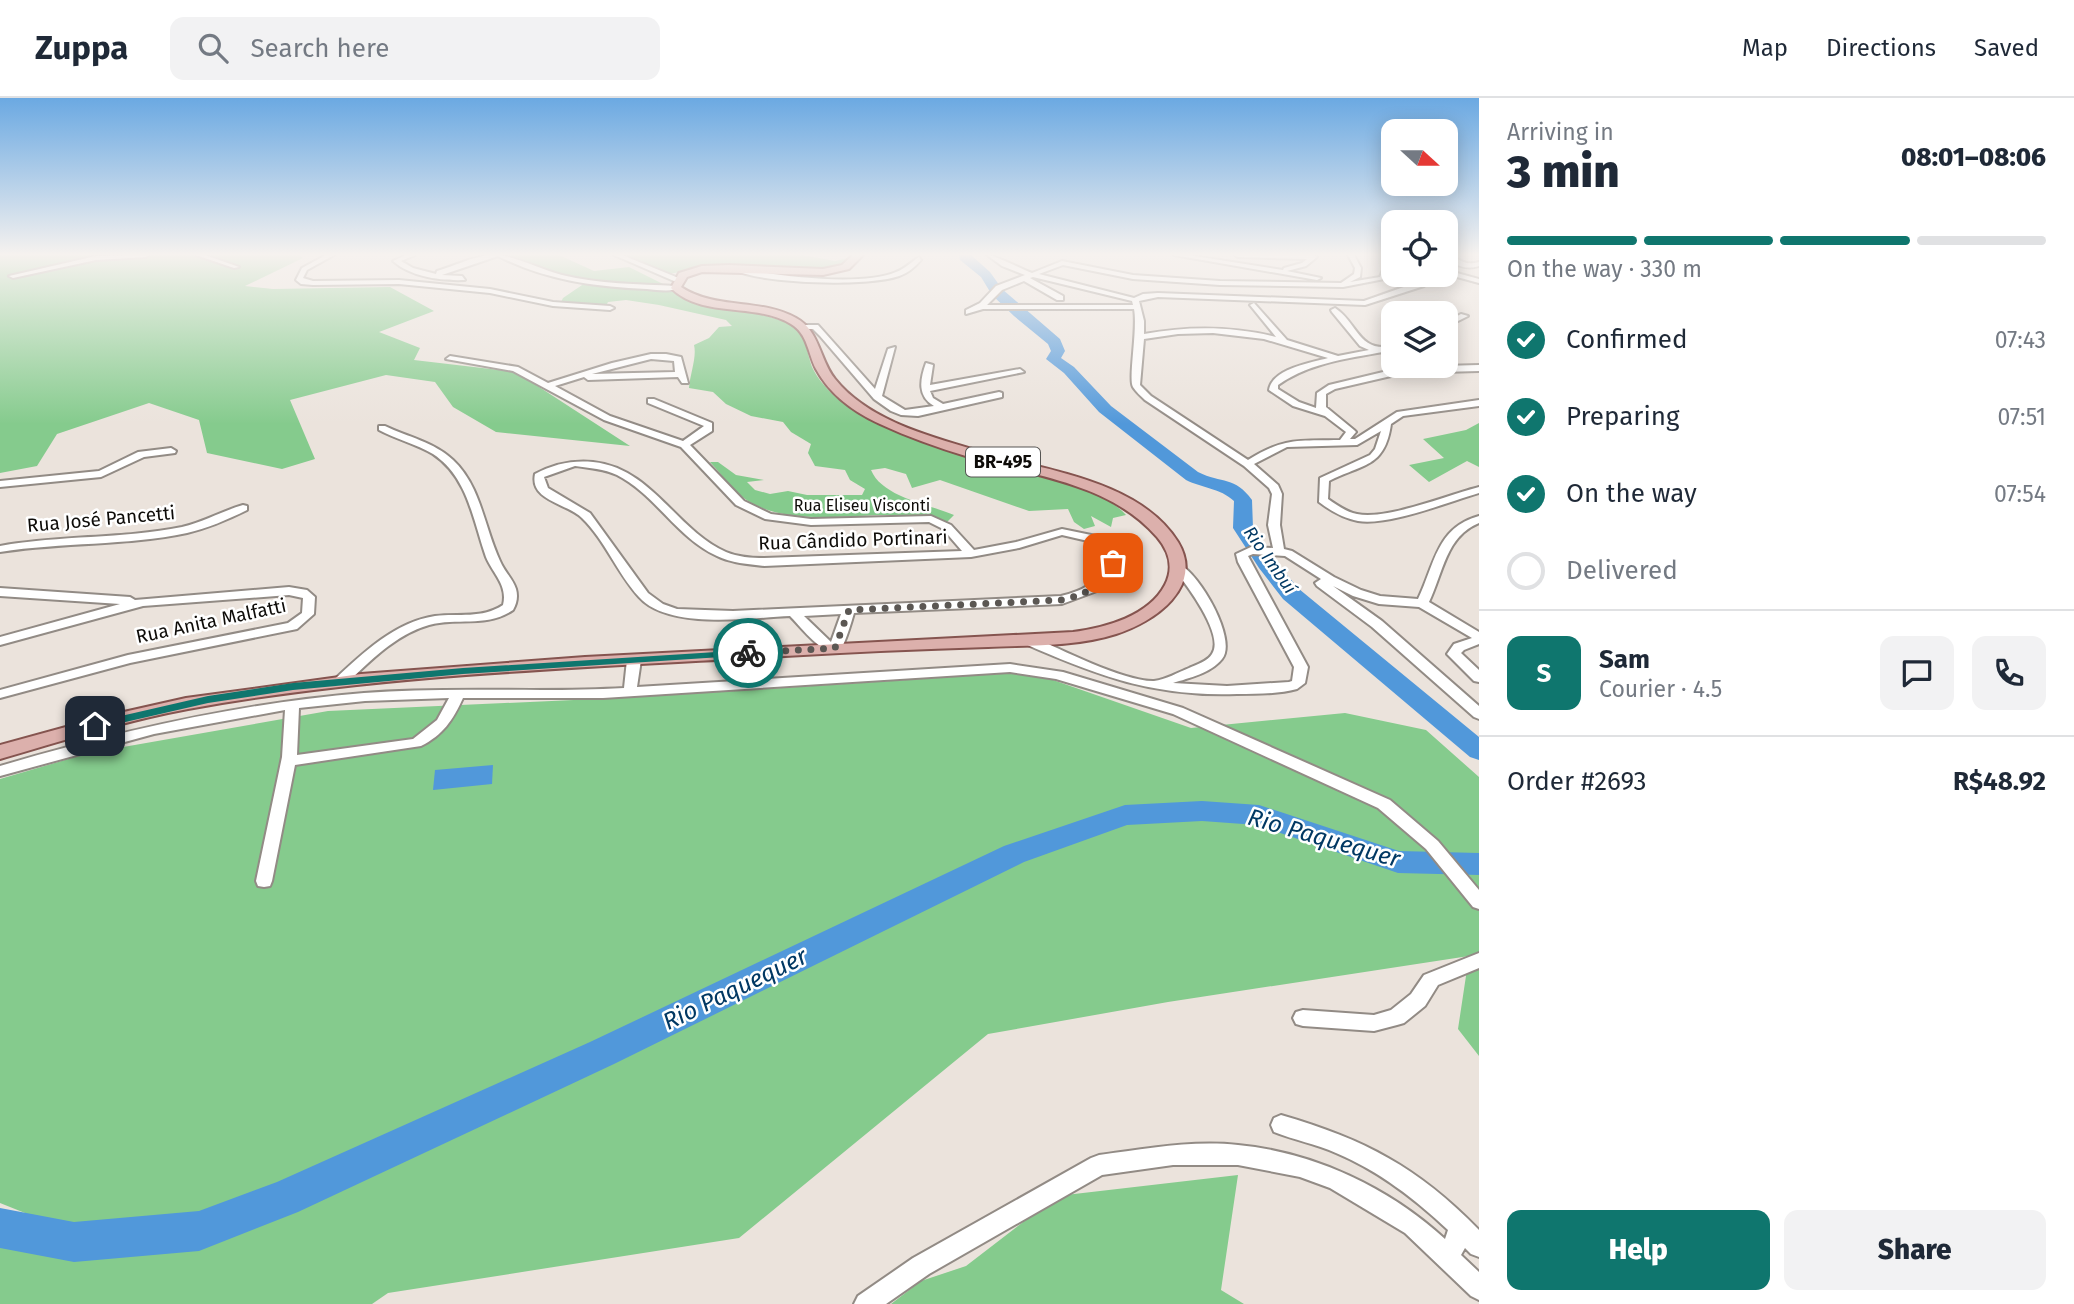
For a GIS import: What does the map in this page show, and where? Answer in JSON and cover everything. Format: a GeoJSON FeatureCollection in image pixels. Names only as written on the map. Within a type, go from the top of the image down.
{"type":"FeatureCollection","features":[{"type":"Feature","properties":{"kind":"main road"},"geometry":{"type":"LineString","coordinates":[[757,311],[781,316],[802,327]]}},
{"type":"Feature","properties":{"kind":"main road","name":"BR-495"},"geometry":{"type":"LineString","coordinates":[[802,327],[810,338],[822,370],[851,402],[871,415],[924,438],[1105,493],[1128,505],[1159,529],[1172,545],[1180,569]]}},
{"type":"Feature","properties":{"kind":"main road"},"geometry":{"type":"LineString","coordinates":[[0,752],[144,713],[208,699],[340,682],[832,648],[1074,638],[1105,632],[1140,618],[1159,605],[1178,581],[1180,569]]}},
{"type":"Feature","properties":{"kind":"street"},"geometry":{"type":"LineString","coordinates":[[969,313],[973,311]]}},
{"type":"Feature","properties":{"kind":"street"},"geometry":{"type":"LineString","coordinates":[[1138,311],[1142,328],[1135,380],[1138,389],[1248,464],[1269,482],[1277,494],[1273,550]]}},
{"type":"Feature","properties":{"kind":"street"},"geometry":{"type":"LineString","coordinates":[[1259,311],[1284,342]]}},
{"type":"Feature","properties":{"kind":"street"},"geometry":{"type":"LineString","coordinates":[[1336,311],[1363,344],[1378,351]]}},
{"type":"Feature","properties":{"kind":"street"},"geometry":{"type":"LineString","coordinates":[[1458,319],[1464,316]]}},
{"type":"Feature","properties":{"kind":"street"},"geometry":{"type":"LineString","coordinates":[[802,327],[815,327],[877,397],[891,409],[905,414],[999,395]]}},
{"type":"Feature","properties":{"kind":"street"},"geometry":{"type":"LineString","coordinates":[[1141,337],[1206,328],[1252,333],[1336,358]]}},
{"type":"Feature","properties":{"kind":"street"},"geometry":{"type":"LineString","coordinates":[[877,397],[892,349]]}},
{"type":"Feature","properties":{"kind":"street"},"geometry":{"type":"LineString","coordinates":[[1340,444],[1351,432],[1340,421],[1281,397],[1273,390],[1274,384],[1299,371],[1336,358],[1381,350]]}},
{"type":"Feature","properties":{"kind":"street"},"geometry":{"type":"LineString","coordinates":[[550,385],[620,363],[668,357],[678,359],[682,378],[583,376]]}},
{"type":"Feature","properties":{"kind":"street","name":"Rua Eliseu Visconti"},"geometry":{"type":"LineString","coordinates":[[450,359],[515,369],[550,385],[607,418],[684,445],[740,503],[754,512],[789,521],[811,523],[931,519],[947,527],[971,554]]}},
{"type":"Feature","properties":{"kind":"street"},"geometry":{"type":"LineString","coordinates":[[929,365],[925,389],[929,399],[942,407]]}},
{"type":"Feature","properties":{"kind":"street"},"geometry":{"type":"LineString","coordinates":[[1324,413],[1321,408],[1322,393],[1348,382],[1404,370],[1479,368]]}},
{"type":"Feature","properties":{"kind":"street"},"geometry":{"type":"LineString","coordinates":[[925,389],[1020,372]]}},
{"type":"Feature","properties":{"kind":"street"},"geometry":{"type":"LineString","coordinates":[[651,401],[709,425],[709,429],[703,434],[684,445]]}},
{"type":"Feature","properties":{"kind":"street"},"geometry":{"type":"LineString","coordinates":[[1248,464],[1286,444],[1340,444],[1365,439],[1387,421],[1414,410],[1479,403]]}},
{"type":"Feature","properties":{"kind":"street"},"geometry":{"type":"LineString","coordinates":[[1387,421],[1383,443],[1365,465],[1324,480],[1323,500],[1356,516],[1377,519],[1479,490]]}},
{"type":"Feature","properties":{"kind":"street"},"geometry":{"type":"LineString","coordinates":[[340,682],[370,655],[414,626],[434,620],[492,617],[509,607],[512,597],[512,590],[491,554],[482,519],[467,488],[453,468],[436,452],[382,428]]}},
{"type":"Feature","properties":{"kind":"street"},"geometry":{"type":"LineString","coordinates":[[0,484],[101,474],[142,454],[172,451]]}},
{"type":"Feature","properties":{"kind":"street","name":"Rua Cândido Portinari"},"geometry":{"type":"LineString","coordinates":[[585,463],[629,476],[668,508],[695,536],[718,552],[736,559],[764,562],[971,554],[1062,533],[1080,535],[1098,542],[1111,555],[1113,563],[1100,585],[1083,594],[1062,600],[849,610],[701,615],[660,607],[644,596],[633,583],[586,515],[576,507],[542,491],[538,484],[539,476],[550,470],[585,463]]}},
{"type":"Feature","properties":{"kind":"street","name":"Rua José Pancetti"},"geometry":{"type":"LineString","coordinates":[[0,548],[32,543],[177,533],[220,521],[243,508]]}},
{"type":"Feature","properties":{"kind":"street"},"geometry":{"type":"LineString","coordinates":[[1422,603],[1430,589],[1445,544],[1455,530],[1479,519]]}},
{"type":"Feature","properties":{"kind":"street"},"geometry":{"type":"LineString","coordinates":[[1028,640],[1119,678],[1157,685],[1246,691],[1298,683],[1301,667],[1244,562],[1242,554],[1251,550],[1273,550],[1357,593],[1379,600],[1422,603],[1479,639]]}},
{"type":"Feature","properties":{"kind":"street"},"geometry":{"type":"LineString","coordinates":[[1273,550],[1377,624],[1479,714]]}},
{"type":"Feature","properties":{"kind":"street"},"geometry":{"type":"LineString","coordinates":[[1157,685],[1206,664],[1222,650],[1222,638],[1202,599],[1193,582],[1180,569]]}},
{"type":"Feature","properties":{"kind":"street","name":"Rua Anita Malfatti"},"geometry":{"type":"LineString","coordinates":[[0,640],[142,602],[276,591],[303,593],[309,597],[310,604],[308,614],[292,626],[128,659],[0,694]]}},
{"type":"Feature","properties":{"kind":"street"},"geometry":{"type":"LineString","coordinates":[[0,592],[91,601],[142,602]]}},
{"type":"Feature","properties":{"kind":"street"},"geometry":{"type":"LineString","coordinates":[[793,612],[832,648],[849,610]]}},
{"type":"Feature","properties":{"kind":"street"},"geometry":{"type":"LineString","coordinates":[[1479,639],[1457,649],[1454,654],[1479,678]]}},
{"type":"Feature","properties":{"kind":"street"},"geometry":{"type":"LineString","coordinates":[[630,692],[634,660]]}},
{"type":"Feature","properties":{"kind":"street"},"geometry":{"type":"LineString","coordinates":[[0,771],[151,729],[292,705],[417,694],[570,695],[1010,668],[1058,675],[1178,711],[1384,804],[1432,845],[1479,902]]}},
{"type":"Feature","properties":{"kind":"street"},"geometry":{"type":"LineString","coordinates":[[288,761],[416,743],[443,725],[458,694]]}},
{"type":"Feature","properties":{"kind":"street"},"geometry":{"type":"LineString","coordinates":[[264,881],[288,761],[292,705]]}},
{"type":"Feature","properties":{"kind":"street"},"geometry":{"type":"LineString","coordinates":[[1303,1018],[1374,1023],[1397,1017],[1418,1000],[1431,980],[1479,960]]}},
{"type":"Feature","properties":{"kind":"street"},"geometry":{"type":"LineString","coordinates":[[1281,1125],[1321,1136],[1383,1163],[1425,1193],[1479,1246]]}},
{"type":"Feature","properties":{"kind":"street"},"geometry":{"type":"LineString","coordinates":[[866,1304],[921,1266],[1099,1165],[1173,1155],[1238,1155],[1300,1167],[1336,1180],[1413,1224],[1448,1255],[1479,1288]]}},
{"type":"Feature","properties":{"kind":"street"},"geometry":{"type":"LineString","coordinates":[[1448,1255],[1463,1229]]}},
{"type":"Feature","properties":{"kind":"green space"},"geometry":{"type":"Polygon","coordinates":[[[0,311],[433,311],[379,332],[420,348],[414,360],[516,372],[630,446],[496,432],[453,407],[435,382],[386,375],[290,400],[315,459],[282,469],[207,453],[199,420],[149,403],[57,434],[37,466],[0,473],[0,311]]]}},
{"type":"Feature","properties":{"kind":"green space"},"geometry":{"type":"Polygon","coordinates":[[[687,311],[743,311],[789,324],[803,338],[813,369],[822,382],[839,400],[859,413],[926,443],[1075,486],[1113,504],[1126,515],[1113,518],[1111,527],[1091,516],[1095,526],[1084,529],[1074,522],[1068,509],[1029,511],[940,480],[912,488],[906,474],[885,468],[871,470],[885,487],[954,515],[947,522],[911,515],[798,516],[763,508],[748,501],[710,462],[718,462],[736,475],[764,480],[747,482],[755,490],[770,494],[788,491],[807,495],[862,495],[865,489],[850,480],[845,470],[815,466],[808,453],[811,444],[791,432],[783,422],[751,416],[726,404],[713,392],[689,388],[695,355],[694,345],[709,338],[719,327],[732,326],[726,320],[687,311]]]}},
{"type":"Feature","properties":{"kind":"green space"},"geometry":{"type":"Polygon","coordinates":[[[1479,423],[1479,467],[1467,461],[1429,482],[1409,465],[1444,458],[1423,439],[1466,430],[1479,423]]]}},
{"type":"Feature","properties":{"kind":"green space"},"geometry":{"type":"Polygon","coordinates":[[[1030,672],[1191,728],[1345,713],[1426,730],[1479,777],[1479,1056],[1458,1029],[1469,956],[1168,1002],[988,1034],[739,1238],[388,1293],[372,1304],[0,1304],[0,1236],[45,1221],[0,1203],[0,779],[89,753],[328,711],[639,697],[1030,672]]]}},
{"type":"Feature","properties":{"kind":"green space"},"geometry":{"type":"Polygon","coordinates":[[[1238,1175],[1221,1290],[1244,1304],[891,1304],[921,1281],[966,1266],[1057,1196],[1238,1175]]]}},
{"type":"Feature","properties":{"kind":"water"},"geometry":{"type":"Polygon","coordinates":[[[493,765],[492,784],[433,790],[435,770],[493,765]]]}},
{"type":"Feature","properties":{"kind":"waterway","name":"Rio Imbuí"},"geometry":{"type":"LineString","coordinates":[[1017,311],[1055,342],[1058,351],[1053,359],[1069,370],[1105,409],[1192,476],[1204,482],[1230,487],[1243,500],[1243,528],[1266,564],[1291,594],[1479,751]]}},
{"type":"Feature","properties":{"kind":"waterway","name":"Rio Paquequer"},"geometry":{"type":"LineString","coordinates":[[0,1228],[74,1242],[199,1231],[284,1198],[602,1053],[1014,854],[1125,815],[1202,811],[1259,815],[1398,862],[1479,864]]}},
{"type":"Feature","properties":{"kind":"way so far"},"geometry":{"type":"LineString","coordinates":[[748,653],[835,648],[849,610],[1062,600],[1083,594],[1100,585],[1113,563]]}},
{"type":"Feature","properties":{"kind":"route"},"geometry":{"type":"LineString","coordinates":[[95,726],[208,699],[293,687],[463,671],[748,653]]}}]}
